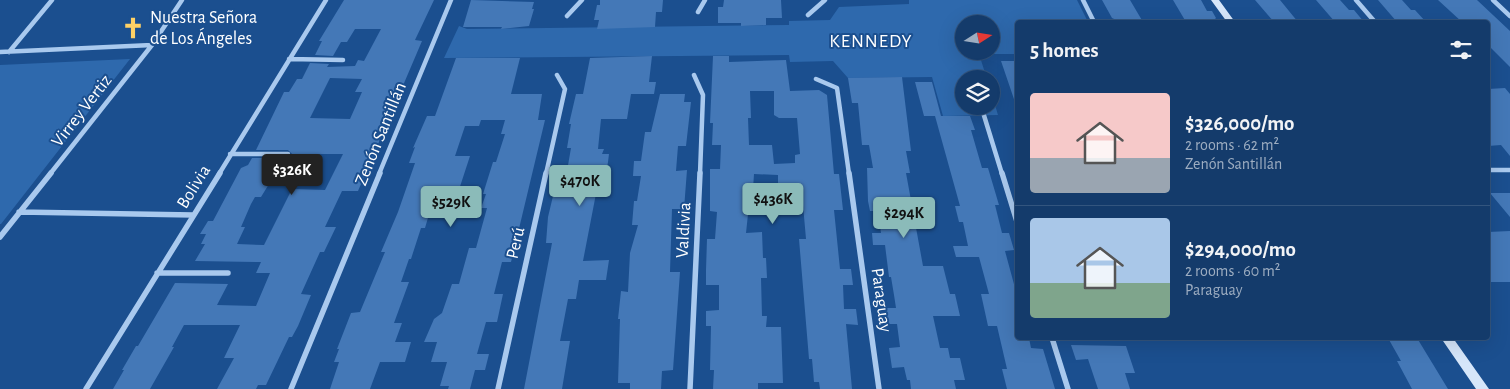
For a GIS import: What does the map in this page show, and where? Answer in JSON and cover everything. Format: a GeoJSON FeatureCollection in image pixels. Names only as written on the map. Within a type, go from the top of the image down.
{"type":"FeatureCollection","features":[{"type":"Feature","properties":{"kind":"street"},"geometry":{"type":"LineString","coordinates":[[9,52],[52,0]]}},
{"type":"Feature","properties":{"kind":"street","name":"Virrey Vertiz"},"geometry":{"type":"LineString","coordinates":[[1,234],[152,45],[182,0]]}},
{"type":"Feature","properties":{"kind":"street","name":"Bolivia"},"geometry":{"type":"LineString","coordinates":[[86,389],[326,0]]}},
{"type":"Feature","properties":{"kind":"street","name":"Zenón Santillán"},"geometry":{"type":"LineString","coordinates":[[292,389],[451,0]]}},
{"type":"Feature","properties":{"kind":"street"},"geometry":{"type":"LineString","coordinates":[[567,16],[582,0]]}},
{"type":"Feature","properties":{"kind":"street"},"geometry":{"type":"LineString","coordinates":[[698,12],[705,0]]}},
{"type":"Feature","properties":{"kind":"street"},"geometry":{"type":"LineString","coordinates":[[808,15],[825,0]]}},
{"type":"Feature","properties":{"kind":"street"},"geometry":{"type":"LineString","coordinates":[[1083,0],[1093,20]]}},
{"type":"Feature","properties":{"kind":"street"},"geometry":{"type":"LineString","coordinates":[[1215,0],[1230,20]]}},
{"type":"Feature","properties":{"kind":"street"},"geometry":{"type":"LineString","coordinates":[[1356,0],[1373,20]]}},
{"type":"Feature","properties":{"kind":"street"},"geometry":{"type":"LineString","coordinates":[[1493,0],[1510,16]]}},
{"type":"Feature","properties":{"kind":"street"},"geometry":{"type":"LineString","coordinates":[[0,52],[152,45]]}},
{"type":"Feature","properties":{"kind":"street"},"geometry":{"type":"LineString","coordinates":[[289,59],[343,60]]}},
{"type":"Feature","properties":{"kind":"street","name":"Perú"},"geometry":{"type":"LineString","coordinates":[[498,389],[565,88],[557,75]]}},
{"type":"Feature","properties":{"kind":"street","name":"Valdivia"},"geometry":{"type":"LineString","coordinates":[[690,389],[703,95],[694,75]]}},
{"type":"Feature","properties":{"kind":"street","name":"Paraguay"},"geometry":{"type":"LineString","coordinates":[[816,79],[837,88],[879,389]]}},
{"type":"Feature","properties":{"kind":"street"},"geometry":{"type":"LineString","coordinates":[[984,115],[1015,215]]}},
{"type":"Feature","properties":{"kind":"street"},"geometry":{"type":"LineString","coordinates":[[230,154],[288,154]]}},
{"type":"Feature","properties":{"kind":"street"},"geometry":{"type":"LineString","coordinates":[[1490,170],[1510,170]]}},
{"type":"Feature","properties":{"kind":"street"},"geometry":{"type":"LineString","coordinates":[[19,212],[193,215]]}},
{"type":"Feature","properties":{"kind":"street"},"geometry":{"type":"LineString","coordinates":[[157,273],[228,273]]}},
{"type":"Feature","properties":{"kind":"street"},"geometry":{"type":"LineString","coordinates":[[1053,340],[1068,389]]}},
{"type":"Feature","properties":{"kind":"street"},"geometry":{"type":"LineString","coordinates":[[1448,340],[1482,389]]}},
{"type":"Feature","properties":{"kind":"shaded area"},"geometry":{"type":"Polygon","coordinates":[[[909,0],[1077,0],[1087,20],[1015,20],[1015,54],[1000,54],[1000,15],[955,15],[955,60],[981,60],[984,70],[955,70],[955,115],[998,115],[943,116],[932,77],[848,78],[833,61],[790,62],[789,55],[444,58],[459,26],[467,29],[789,25],[789,21],[830,20],[839,7],[909,4],[909,0]]]}},
{"type":"Feature","properties":{"kind":"shaded area"},"geometry":{"type":"Polygon","coordinates":[[[130,59],[1,224],[0,224],[0,65],[130,59]]]}},
{"type":"Feature","properties":{"kind":"building"},"geometry":{"type":"Polygon","coordinates":[[[344,0],[434,0],[415,40],[422,41],[358,191],[342,191],[325,227],[336,227],[324,252],[320,252],[301,294],[311,295],[298,326],[292,337],[289,337],[266,385],[258,385],[256,389],[217,389],[234,358],[224,358],[240,325],[184,325],[150,389],[113,389],[136,346],[138,346],[175,283],[228,284],[217,305],[256,306],[270,273],[256,273],[261,262],[195,261],[205,244],[201,244],[206,234],[200,234],[208,221],[213,221],[241,168],[248,165],[252,158],[285,158],[261,197],[255,197],[251,204],[241,227],[245,227],[237,244],[264,245],[292,189],[325,190],[343,154],[292,154],[288,150],[256,150],[284,92],[289,92],[297,79],[302,79],[310,63],[329,64],[327,67],[355,66],[358,60],[364,61],[381,29],[355,29],[347,42],[341,42],[333,56],[315,55],[322,41],[319,41],[344,0]],[[330,78],[310,118],[350,119],[362,92],[355,92],[362,79],[330,78]]]}},
{"type":"Feature","properties":{"kind":"building"},"geometry":{"type":"Polygon","coordinates":[[[471,0],[534,2],[532,9],[534,9],[529,26],[501,29],[502,27],[463,27],[471,0]]]}},
{"type":"Feature","properties":{"kind":"building"},"geometry":{"type":"Polygon","coordinates":[[[600,0],[663,0],[662,12],[656,12],[655,27],[597,29],[599,20],[594,20],[600,0]]]}},
{"type":"Feature","properties":{"kind":"building"},"geometry":{"type":"Polygon","coordinates":[[[724,0],[781,0],[782,18],[766,18],[766,25],[741,26],[741,23],[718,23],[718,7],[723,7],[724,0]]]}},
{"type":"Feature","properties":{"kind":"building"},"geometry":{"type":"Polygon","coordinates":[[[1102,0],[1130,0],[1142,20],[1116,20],[1112,18],[1102,0]]]}},
{"type":"Feature","properties":{"kind":"building"},"geometry":{"type":"Polygon","coordinates":[[[1173,0],[1201,0],[1207,11],[1212,11],[1216,18],[1214,20],[1185,20],[1173,0]]]}},
{"type":"Feature","properties":{"kind":"building"},"geometry":{"type":"Polygon","coordinates":[[[1255,0],[1280,0],[1296,20],[1272,20],[1255,0]]]}},
{"type":"Feature","properties":{"kind":"building"},"geometry":{"type":"Polygon","coordinates":[[[1316,0],[1340,0],[1349,10],[1354,10],[1362,20],[1333,20],[1316,0]]]}},
{"type":"Feature","properties":{"kind":"building"},"geometry":{"type":"Polygon","coordinates":[[[1378,0],[1402,0],[1424,20],[1395,20],[1378,0]]]}},
{"type":"Feature","properties":{"kind":"building"},"geometry":{"type":"Polygon","coordinates":[[[1438,0],[1477,0],[1510,31],[1510,67],[1490,47],[1490,20],[1460,20],[1438,0]]]}},
{"type":"Feature","properties":{"kind":"building"},"geometry":{"type":"Polygon","coordinates":[[[652,56],[649,82],[656,82],[654,94],[631,94],[627,119],[601,119],[598,149],[604,149],[602,154],[609,154],[608,162],[606,173],[600,173],[583,261],[609,260],[606,280],[579,280],[576,299],[568,299],[560,341],[570,341],[562,389],[524,389],[552,243],[546,243],[548,217],[559,171],[567,171],[571,148],[567,148],[571,124],[569,124],[576,94],[583,94],[590,58],[652,56]]]}},
{"type":"Feature","properties":{"kind":"building"},"geometry":{"type":"Polygon","coordinates":[[[713,56],[729,56],[729,62],[786,60],[790,91],[819,90],[827,95],[834,174],[839,174],[843,210],[834,210],[840,269],[851,269],[853,285],[843,285],[844,309],[856,309],[858,325],[846,324],[852,389],[820,389],[819,382],[814,382],[812,359],[809,359],[799,239],[806,239],[803,205],[797,205],[796,189],[778,189],[778,175],[754,174],[746,233],[762,232],[763,258],[766,258],[767,278],[761,278],[762,316],[767,316],[766,327],[781,327],[783,383],[758,383],[758,389],[713,389],[714,370],[710,370],[711,326],[706,326],[706,311],[719,310],[719,285],[706,285],[707,239],[715,239],[717,212],[710,211],[710,169],[720,169],[721,145],[712,145],[713,123],[710,123],[713,56]],[[750,91],[749,145],[772,145],[774,164],[795,163],[795,155],[800,154],[797,118],[779,118],[774,115],[774,91],[750,91]]]}},
{"type":"Feature","properties":{"kind":"building"},"geometry":{"type":"Polygon","coordinates":[[[456,58],[520,58],[511,94],[542,94],[538,120],[545,120],[511,262],[502,262],[494,294],[503,294],[497,322],[486,322],[477,354],[489,354],[485,370],[475,370],[470,389],[448,389],[449,386],[440,386],[447,362],[431,362],[437,342],[424,342],[434,319],[442,313],[452,284],[459,284],[469,248],[476,248],[487,208],[481,208],[486,194],[483,194],[493,162],[496,162],[505,134],[501,134],[505,120],[481,120],[479,126],[465,126],[455,156],[470,156],[452,211],[430,211],[425,228],[421,228],[401,282],[409,282],[394,323],[402,323],[395,342],[411,342],[405,362],[380,362],[370,389],[330,389],[339,362],[334,362],[339,349],[337,349],[351,313],[360,312],[385,252],[381,252],[398,212],[415,163],[409,163],[415,147],[413,148],[427,116],[435,116],[456,58]]]}},
{"type":"Feature","properties":{"kind":"building"},"geometry":{"type":"Polygon","coordinates":[[[1001,61],[1015,61],[1015,102],[1001,61]]]}},
{"type":"Feature","properties":{"kind":"building"},"geometry":{"type":"Polygon","coordinates":[[[902,77],[911,151],[906,151],[910,173],[906,173],[923,266],[943,266],[950,294],[955,294],[960,316],[933,316],[940,348],[948,348],[950,358],[960,358],[965,380],[954,380],[956,389],[911,389],[910,380],[907,380],[904,367],[892,368],[889,348],[900,347],[897,324],[885,324],[883,308],[896,308],[891,277],[889,277],[885,245],[873,245],[872,233],[881,233],[878,211],[870,211],[868,201],[867,168],[873,168],[869,145],[862,145],[858,103],[852,103],[848,78],[902,77]]]}},
{"type":"Feature","properties":{"kind":"building"},"geometry":{"type":"Polygon","coordinates":[[[915,82],[932,82],[941,116],[924,116],[915,82]]]}},
{"type":"Feature","properties":{"kind":"building"},"geometry":{"type":"Polygon","coordinates":[[[1505,88],[1510,94],[1510,156],[1501,145],[1490,146],[1490,89],[1505,88]]]}},
{"type":"Feature","properties":{"kind":"building"},"geometry":{"type":"Polygon","coordinates":[[[660,94],[685,94],[684,102],[691,102],[686,146],[678,146],[676,171],[687,170],[684,209],[672,209],[670,272],[680,272],[673,370],[662,371],[661,389],[630,389],[630,383],[618,383],[620,319],[618,319],[621,291],[628,292],[630,253],[638,225],[632,225],[634,201],[637,201],[641,176],[633,176],[634,161],[641,161],[645,132],[651,132],[660,94]]]}},
{"type":"Feature","properties":{"kind":"building"},"geometry":{"type":"Polygon","coordinates":[[[935,116],[970,116],[975,130],[971,130],[982,168],[988,168],[999,205],[995,205],[1002,233],[1009,233],[1014,250],[1005,251],[1015,288],[1015,340],[1029,340],[1031,348],[1043,349],[1055,389],[1007,389],[1002,369],[1007,369],[997,326],[988,326],[981,294],[989,294],[979,257],[956,257],[953,246],[968,246],[963,222],[959,222],[955,206],[960,206],[935,116]]]}},
{"type":"Feature","properties":{"kind":"building"},"geometry":{"type":"Polygon","coordinates":[[[1490,193],[1510,193],[1510,217],[1490,193]]]}},
{"type":"Feature","properties":{"kind":"building"},"geometry":{"type":"Polygon","coordinates":[[[1510,231],[1510,282],[1490,282],[1490,232],[1510,231]]]}},
{"type":"Feature","properties":{"kind":"building"},"geometry":{"type":"Polygon","coordinates":[[[1389,340],[1418,340],[1448,389],[1412,389],[1397,361],[1401,361],[1389,340]]]}},
{"type":"Feature","properties":{"kind":"building"},"geometry":{"type":"Polygon","coordinates":[[[1071,345],[1126,346],[1135,373],[1125,373],[1130,389],[1098,389],[1088,359],[1076,360],[1071,345]]]}},
{"type":"Feature","properties":{"kind":"place","name":"Nuestra Señora de Los Ángeles"},"geometry":{"type":"Point","coordinates":[133,28]}},
{"type":"Feature","properties":{"kind":"district","name":"KENNEDY"},"geometry":{"type":"Point","coordinates":[871,41]}}]}
